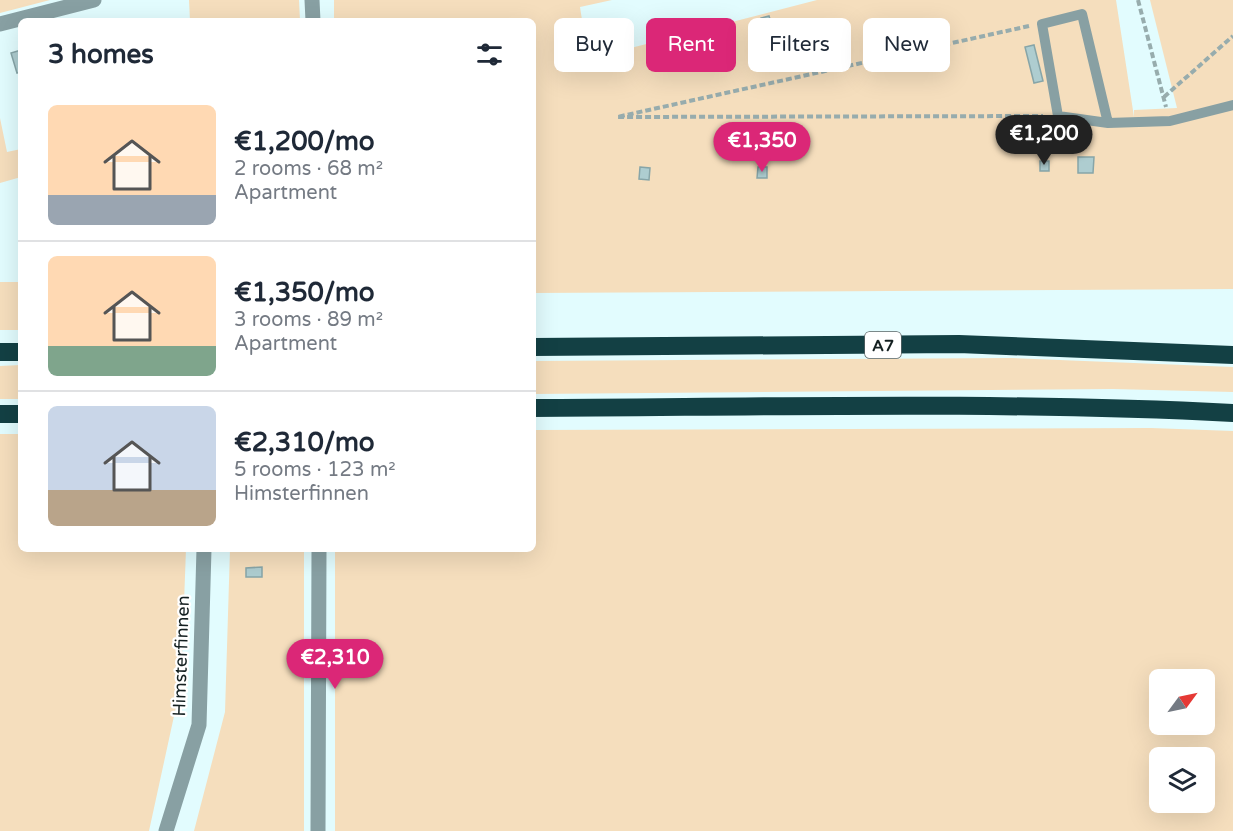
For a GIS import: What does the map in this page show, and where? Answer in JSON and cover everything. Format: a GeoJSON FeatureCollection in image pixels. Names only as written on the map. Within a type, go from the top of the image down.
{"type":"FeatureCollection","features":[{"type":"Feature","properties":{"kind":"highway","name":"A7"},"geometry":{"type":"LineString","coordinates":[[536,347],[959,345],[1233,355]]}},
{"type":"Feature","properties":{"kind":"highway"},"geometry":{"type":"LineString","coordinates":[[0,352],[18,352]]}},
{"type":"Feature","properties":{"kind":"highway"},"geometry":{"type":"LineString","coordinates":[[536,408],[931,405],[1233,413]]}},
{"type":"Feature","properties":{"kind":"highway"},"geometry":{"type":"LineString","coordinates":[[0,414],[18,414]]}},
{"type":"Feature","properties":{"kind":"street"},"geometry":{"type":"LineString","coordinates":[[24,18],[94,0]]}},
{"type":"Feature","properties":{"kind":"street"},"geometry":{"type":"LineString","coordinates":[[312,0],[313,18]]}},
{"type":"Feature","properties":{"kind":"street"},"geometry":{"type":"LineString","coordinates":[[0,24],[18,19]]}},
{"type":"Feature","properties":{"kind":"street","name":"Himsterfinnen"},"geometry":{"type":"LineString","coordinates":[[166,831],[199,724],[204,552]]}},
{"type":"Feature","properties":{"kind":"street"},"geometry":{"type":"LineString","coordinates":[[318,831],[319,552]]}},
{"type":"Feature","properties":{"kind":"lane"},"geometry":{"type":"LineString","coordinates":[[1108,123],[1082,14],[1042,24],[1058,116],[1108,123],[1170,121],[1233,105]]}},
{"type":"Feature","properties":{"kind":"path"},"geometry":{"type":"LineString","coordinates":[[1138,0],[1170,121]]}},
{"type":"Feature","properties":{"kind":"path"},"geometry":{"type":"LineString","coordinates":[[1042,24],[617,117],[1058,116]]}},
{"type":"Feature","properties":{"kind":"path"},"geometry":{"type":"LineString","coordinates":[[1164,97],[1233,36]]}},
{"type":"Feature","properties":{"kind":"shaded area"},"geometry":{"type":"Polygon","coordinates":[[[0,0],[50,0],[0,13],[0,0]]]}},
{"type":"Feature","properties":{"kind":"shaded area"},"geometry":{"type":"Polygon","coordinates":[[[189,0],[299,0],[300,18],[190,18],[189,0]]]}},
{"type":"Feature","properties":{"kind":"shaded area"},"geometry":{"type":"Polygon","coordinates":[[[334,0],[612,0],[580,7],[582,18],[554,18],[554,72],[634,72],[634,47],[646,44],[646,72],[736,72],[736,21],[817,0],[1116,0],[1134,117],[1134,110],[1177,108],[1150,0],[1233,0],[1233,289],[536,293],[536,18],[334,18],[334,0]]]}},
{"type":"Feature","properties":{"kind":"shaded area"},"geometry":{"type":"Polygon","coordinates":[[[0,118],[7,152],[18,150],[18,178],[0,183],[0,118]]]}},
{"type":"Feature","properties":{"kind":"shaded area"},"geometry":{"type":"Polygon","coordinates":[[[0,282],[18,282],[18,330],[0,330],[0,282]]]}},
{"type":"Feature","properties":{"kind":"shaded area"},"geometry":{"type":"Polygon","coordinates":[[[1011,358],[1233,367],[1233,392],[1113,389],[536,394],[536,361],[1011,358]]]}},
{"type":"Feature","properties":{"kind":"shaded area"},"geometry":{"type":"Polygon","coordinates":[[[18,365],[18,399],[0,399],[0,366],[18,365]]]}},
{"type":"Feature","properties":{"kind":"shaded area"},"geometry":{"type":"Polygon","coordinates":[[[1151,428],[1233,431],[1233,831],[335,831],[335,552],[536,552],[536,430],[1151,428]]]}},
{"type":"Feature","properties":{"kind":"shaded area"},"geometry":{"type":"Polygon","coordinates":[[[0,434],[18,434],[18,552],[186,552],[181,684],[149,831],[0,831],[0,434]]]}},
{"type":"Feature","properties":{"kind":"shaded area"},"geometry":{"type":"Polygon","coordinates":[[[230,552],[304,552],[304,831],[194,831],[225,712],[230,552]]]}},
{"type":"Feature","properties":{"kind":"building"},"geometry":{"type":"Polygon","coordinates":[[[1034,45],[1043,81],[1034,83],[1025,47],[1034,45]]]}},
{"type":"Feature","properties":{"kind":"building"},"geometry":{"type":"Polygon","coordinates":[[[18,51],[18,73],[17,73],[11,53],[18,51]]]}},
{"type":"Feature","properties":{"kind":"building"},"geometry":{"type":"Polygon","coordinates":[[[1078,157],[1094,157],[1093,173],[1078,173],[1078,157]]]}},
{"type":"Feature","properties":{"kind":"building"},"geometry":{"type":"Polygon","coordinates":[[[1040,161],[1049,161],[1049,171],[1040,171],[1040,161]]]}},
{"type":"Feature","properties":{"kind":"building"},"geometry":{"type":"Polygon","coordinates":[[[640,167],[650,168],[649,180],[639,179],[640,167]]]}},
{"type":"Feature","properties":{"kind":"building"},"geometry":{"type":"Polygon","coordinates":[[[758,167],[767,167],[767,178],[757,178],[758,167]]]}},
{"type":"Feature","properties":{"kind":"building"},"geometry":{"type":"Polygon","coordinates":[[[262,567],[262,577],[246,577],[246,568],[262,567]]]}}]}
